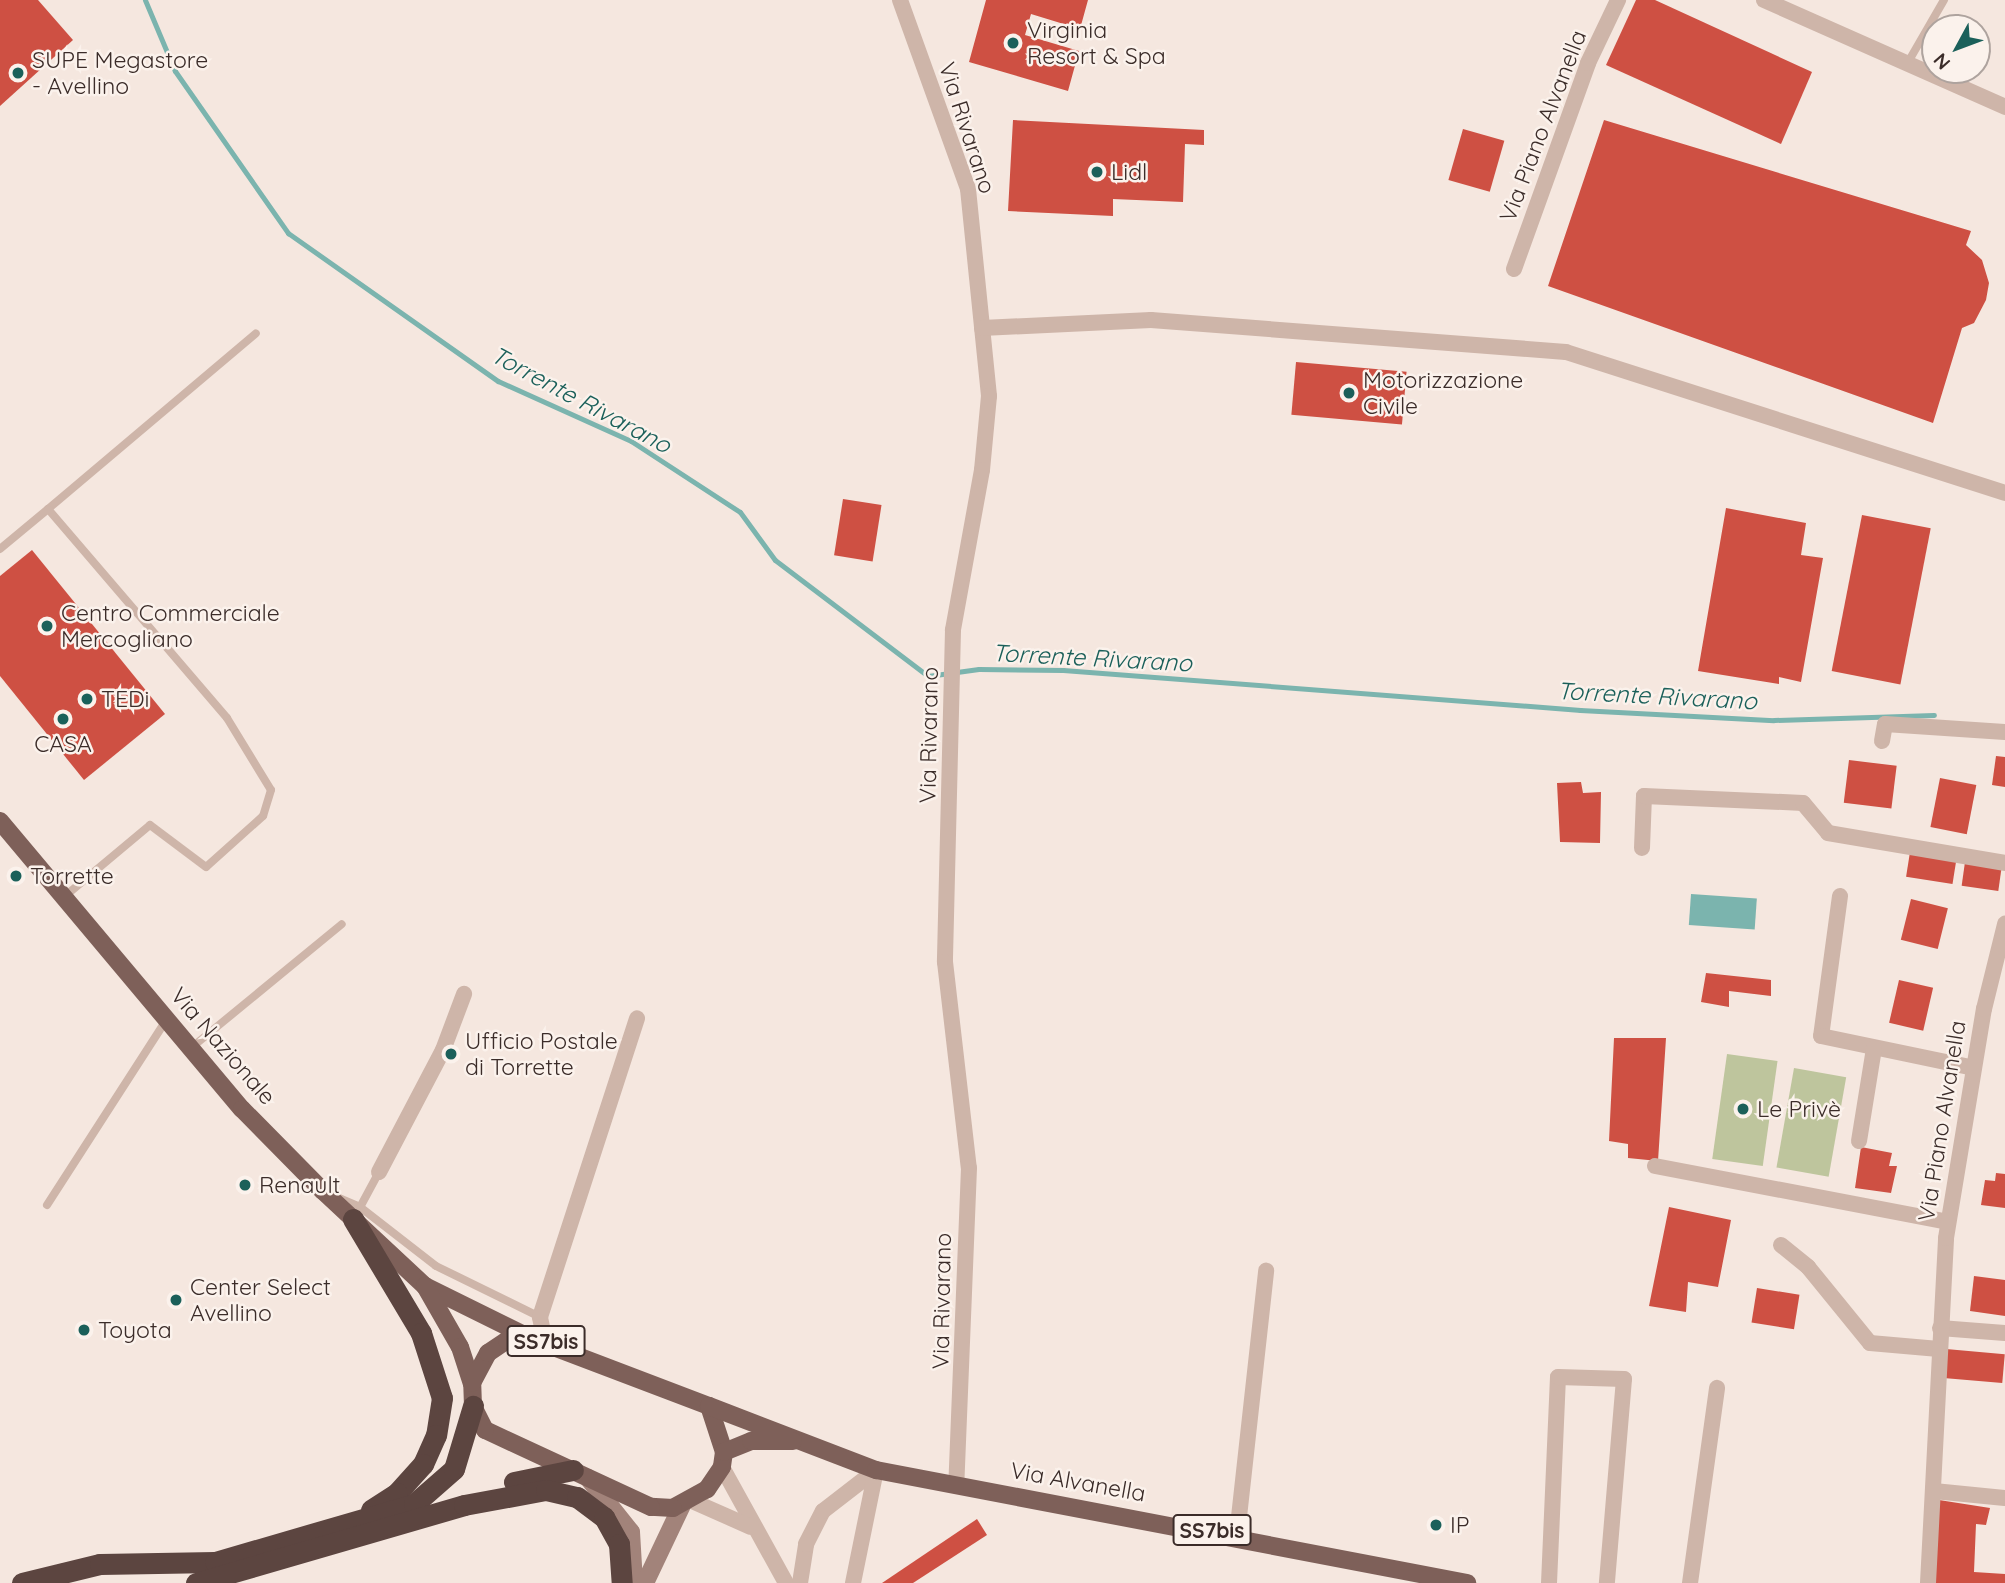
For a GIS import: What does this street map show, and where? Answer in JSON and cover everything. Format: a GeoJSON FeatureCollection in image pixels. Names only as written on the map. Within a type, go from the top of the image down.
{"type":"FeatureCollection","features":[{"type":"Feature","properties":{"kind":"highway"},"geometry":{"type":"LineString","coordinates":[[351,1521],[391,1498],[423,1464],[436,1435],[442,1398],[421,1333],[356,1213]]}},
{"type":"Feature","properties":{"kind":"highway"},"geometry":{"type":"LineString","coordinates":[[22,1583],[100,1564],[215,1562],[414,1504],[443,1483],[461,1454],[473,1406]]}},
{"type":"Feature","properties":{"kind":"highway"},"geometry":{"type":"LineString","coordinates":[[464,1505],[524,1479],[579,1473]]}},
{"type":"Feature","properties":{"kind":"highway"},"geometry":{"type":"LineString","coordinates":[[196,1583],[464,1505],[547,1490],[578,1497],[612,1528],[622,1583]]}},
{"type":"Feature","properties":{"kind":"main road","name":"Via Nazionale"},"geometry":{"type":"LineString","coordinates":[[0,821],[191,1048],[323,1191],[356,1213],[425,1286],[460,1347],[472,1383],[473,1406]]}},
{"type":"Feature","properties":{"kind":"main road","name":"Via Nazionale"},"geometry":{"type":"LineString","coordinates":[[425,1286],[537,1339],[807,1442]]}},
{"type":"Feature","properties":{"kind":"main road","name":"SS7bis"},"geometry":{"type":"LineString","coordinates":[[472,1383],[488,1353],[507,1340],[537,1339]]}},
{"type":"Feature","properties":{"kind":"main road"},"geometry":{"type":"LineString","coordinates":[[473,1406],[478,1421],[499,1439],[651,1507],[687,1503]]}},
{"type":"Feature","properties":{"kind":"main road"},"geometry":{"type":"LineString","coordinates":[[645,1583],[687,1503],[723,1460],[709,1406]]}},
{"type":"Feature","properties":{"kind":"main road","name":"SS7bis"},"geometry":{"type":"LineString","coordinates":[[723,1460],[751,1441],[807,1442]]}},
{"type":"Feature","properties":{"kind":"main road","name":"Via Alvanella"},"geometry":{"type":"LineString","coordinates":[[807,1442],[876,1469],[956,1486],[1237,1535],[1467,1583]]}},
{"type":"Feature","properties":{"kind":"main road"},"geometry":{"type":"LineString","coordinates":[[579,1473],[631,1532],[634,1583]]}},
{"type":"Feature","properties":{"kind":"street","name":"Via Rivarano"},"geometry":{"type":"LineString","coordinates":[[900,0],[968,189],[989,396],[982,470],[956,597],[953,662],[945,962],[969,1168],[956,1486]]}},
{"type":"Feature","properties":{"kind":"street","name":"Via Piano Alvanella"},"geometry":{"type":"LineString","coordinates":[[1514,269],[1588,63],[1618,0]]}},
{"type":"Feature","properties":{"kind":"street"},"geometry":{"type":"LineString","coordinates":[[1764,0],[1906,66],[2005,107]]}},
{"type":"Feature","properties":{"kind":"street"},"geometry":{"type":"LineString","coordinates":[[982,328],[1151,320],[1566,352],[2005,493]]}},
{"type":"Feature","properties":{"kind":"street"},"geometry":{"type":"LineString","coordinates":[[1882,741],[1885,724],[2005,732]]}},
{"type":"Feature","properties":{"kind":"street"},"geometry":{"type":"LineString","coordinates":[[1642,848],[1644,796],[1803,803],[1828,833],[2005,863]]}},
{"type":"Feature","properties":{"kind":"street"},"geometry":{"type":"LineString","coordinates":[[1840,897],[1821,1036],[1974,1068]]}},
{"type":"Feature","properties":{"kind":"street","name":"Via Piano Alvanella"},"geometry":{"type":"LineString","coordinates":[[1928,1583],[1940,1328],[1948,1222],[1974,1068],[2005,924]]}},
{"type":"Feature","properties":{"kind":"street"},"geometry":{"type":"LineString","coordinates":[[379,1172],[443,1050],[464,994]]}},
{"type":"Feature","properties":{"kind":"street"},"geometry":{"type":"LineString","coordinates":[[537,1339],[540,1317],[637,1018]]}},
{"type":"Feature","properties":{"kind":"street"},"geometry":{"type":"LineString","coordinates":[[1859,1140],[1874,1048]]}},
{"type":"Feature","properties":{"kind":"street"},"geometry":{"type":"LineString","coordinates":[[1655,1166],[1948,1222]]}},
{"type":"Feature","properties":{"kind":"street"},"geometry":{"type":"LineString","coordinates":[[1781,1245],[1808,1267],[1870,1343],[1939,1349]]}},
{"type":"Feature","properties":{"kind":"street"},"geometry":{"type":"LineString","coordinates":[[1237,1535],[1266,1271]]}},
{"type":"Feature","properties":{"kind":"street"},"geometry":{"type":"LineString","coordinates":[[1940,1328],[2005,1333]]}},
{"type":"Feature","properties":{"kind":"street"},"geometry":{"type":"LineString","coordinates":[[1549,1583],[1558,1377],[1624,1379],[1607,1583]]}},
{"type":"Feature","properties":{"kind":"street"},"geometry":{"type":"LineString","coordinates":[[1690,1583],[1717,1388]]}},
{"type":"Feature","properties":{"kind":"street"},"geometry":{"type":"LineString","coordinates":[[723,1460],[751,1527],[776,1559],[786,1583]]}},
{"type":"Feature","properties":{"kind":"street"},"geometry":{"type":"LineString","coordinates":[[800,1583],[806,1544],[823,1511],[876,1469]]}},
{"type":"Feature","properties":{"kind":"street"},"geometry":{"type":"LineString","coordinates":[[853,1583],[876,1469]]}},
{"type":"Feature","properties":{"kind":"street"},"geometry":{"type":"LineString","coordinates":[[1934,1490],[2005,1498]]}},
{"type":"Feature","properties":{"kind":"street"},"geometry":{"type":"LineString","coordinates":[[687,1503],[751,1527]]}},
{"type":"Feature","properties":{"kind":"lane"},"geometry":{"type":"LineString","coordinates":[[1906,66],[1944,0]]}},
{"type":"Feature","properties":{"kind":"lane"},"geometry":{"type":"LineString","coordinates":[[0,549],[256,333]]}},
{"type":"Feature","properties":{"kind":"lane"},"geometry":{"type":"LineString","coordinates":[[48,509],[227,718],[271,790],[263,816],[206,867],[150,825],[64,897]]}},
{"type":"Feature","properties":{"kind":"lane"},"geometry":{"type":"LineString","coordinates":[[191,1048],[342,924]]}},
{"type":"Feature","properties":{"kind":"lane"},"geometry":{"type":"LineString","coordinates":[[47,1205],[167,1019]]}},
{"type":"Feature","properties":{"kind":"lane"},"geometry":{"type":"LineString","coordinates":[[379,1172],[356,1213],[436,1266],[540,1317]]}},
{"type":"Feature","properties":{"kind":"green space","name":"Le Privè"},"geometry":{"type":"Polygon","coordinates":[[[1727,1054],[1778,1061],[1763,1166],[1712,1159],[1727,1054]]]}},
{"type":"Feature","properties":{"kind":"green space","name":"Le Privè"},"geometry":{"type":"Polygon","coordinates":[[[1794,1068],[1846,1077],[1829,1177],[1776,1167],[1794,1068]]]}},
{"type":"Feature","properties":{"kind":"water"},"geometry":{"type":"Polygon","coordinates":[[[1691,894],[1757,899],[1755,930],[1689,925],[1691,894]]]}},
{"type":"Feature","properties":{"kind":"building","name":"SUPE Megastore - Avellino"},"geometry":{"type":"Polygon","coordinates":[[[0,0],[38,0],[73,40],[0,106],[0,0]]]}},
{"type":"Feature","properties":{"kind":"building","name":"Virginia Resort & Spa"},"geometry":{"type":"Polygon","coordinates":[[[986,0],[1088,0],[1080,29],[1031,14],[1025,35],[1079,51],[1068,91],[969,62],[986,0]]]}},
{"type":"Feature","properties":{"kind":"building"},"geometry":{"type":"Polygon","coordinates":[[[1636,0],[1655,0],[1812,72],[1781,144],[1606,65],[1636,0]]]}},
{"type":"Feature","properties":{"kind":"building","name":"Lidl"},"geometry":{"type":"Polygon","coordinates":[[[1013,120],[1204,130],[1204,145],[1185,144],[1183,202],[1113,199],[1113,216],[1008,211],[1013,120]]]}},
{"type":"Feature","properties":{"kind":"building"},"geometry":{"type":"Polygon","coordinates":[[[1604,120],[1971,231],[1966,245],[1982,260],[1989,283],[1986,300],[1974,323],[1962,328],[1933,423],[1548,286],[1604,120]]]}},
{"type":"Feature","properties":{"kind":"building"},"geometry":{"type":"Polygon","coordinates":[[[1463,129],[1504,141],[1490,192],[1448,180],[1463,129]]]}},
{"type":"Feature","properties":{"kind":"building","name":"Motorizzazione Civile"},"geometry":{"type":"Polygon","coordinates":[[[1296,362],[1407,372],[1402,424],[1291,415],[1296,362]]]}},
{"type":"Feature","properties":{"kind":"building"},"geometry":{"type":"Polygon","coordinates":[[[843,499],[882,505],[873,561],[834,555],[843,499]]]}},
{"type":"Feature","properties":{"kind":"building"},"geometry":{"type":"Polygon","coordinates":[[[1726,508],[1806,523],[1801,555],[1823,558],[1801,682],[1779,677],[1779,684],[1698,671],[1726,508]]]}},
{"type":"Feature","properties":{"kind":"building"},"geometry":{"type":"Polygon","coordinates":[[[1862,515],[1931,528],[1900,684],[1832,671],[1862,515]]]}},
{"type":"Feature","properties":{"kind":"building","name":"Centro Commerciale Mercogliano"},"geometry":{"type":"Polygon","coordinates":[[[32,550],[165,714],[84,780],[0,676],[0,576],[32,550]]]}},
{"type":"Feature","properties":{"kind":"building"},"geometry":{"type":"Polygon","coordinates":[[[1996,756],[2005,757],[2005,787],[1992,785],[1996,756]]]}},
{"type":"Feature","properties":{"kind":"building"},"geometry":{"type":"Polygon","coordinates":[[[1849,760],[1897,766],[1891,809],[1844,803],[1849,760]]]}},
{"type":"Feature","properties":{"kind":"building"},"geometry":{"type":"Polygon","coordinates":[[[1940,778],[1976,785],[1967,834],[1930,827],[1940,778]]]}},
{"type":"Feature","properties":{"kind":"building"},"geometry":{"type":"Polygon","coordinates":[[[1581,782],[1583,793],[1601,792],[1600,843],[1560,842],[1557,783],[1581,782]]]}},
{"type":"Feature","properties":{"kind":"building"},"geometry":{"type":"Polygon","coordinates":[[[1910,852],[1956,859],[1953,884],[1906,877],[1910,852]]]}},
{"type":"Feature","properties":{"kind":"building"},"geometry":{"type":"Polygon","coordinates":[[[1965,862],[2002,867],[1998,891],[1962,886],[1965,862]]]}},
{"type":"Feature","properties":{"kind":"building"},"geometry":{"type":"Polygon","coordinates":[[[1911,899],[1948,908],[1938,949],[1901,940],[1911,899]]]}},
{"type":"Feature","properties":{"kind":"building"},"geometry":{"type":"Polygon","coordinates":[[[1706,973],[1771,980],[1771,996],[1729,991],[1729,1007],[1701,1002],[1706,973]]]}},
{"type":"Feature","properties":{"kind":"building"},"geometry":{"type":"Polygon","coordinates":[[[1899,980],[1933,988],[1923,1031],[1889,1023],[1899,980]]]}},
{"type":"Feature","properties":{"kind":"building"},"geometry":{"type":"Polygon","coordinates":[[[1614,1038],[1666,1038],[1658,1161],[1628,1158],[1628,1144],[1609,1141],[1614,1038]]]}},
{"type":"Feature","properties":{"kind":"building"},"geometry":{"type":"Polygon","coordinates":[[[1861,1147],[1892,1153],[1889,1166],[1897,1166],[1891,1193],[1855,1188],[1861,1147]]]}},
{"type":"Feature","properties":{"kind":"building"},"geometry":{"type":"Polygon","coordinates":[[[1996,1173],[2005,1174],[2005,1208],[1981,1205],[1985,1180],[1995,1181],[1996,1173]]]}},
{"type":"Feature","properties":{"kind":"building"},"geometry":{"type":"Polygon","coordinates":[[[1669,1207],[1731,1220],[1718,1287],[1688,1282],[1686,1312],[1649,1306],[1669,1207]]]}},
{"type":"Feature","properties":{"kind":"building"},"geometry":{"type":"Polygon","coordinates":[[[1974,1276],[2005,1280],[2005,1316],[1970,1311],[1974,1276]]]}},
{"type":"Feature","properties":{"kind":"building"},"geometry":{"type":"Polygon","coordinates":[[[1757,1288],[1799,1295],[1794,1329],[1752,1323],[1757,1288]]]}},
{"type":"Feature","properties":{"kind":"building"},"geometry":{"type":"Polygon","coordinates":[[[1946,1349],[2005,1354],[2002,1383],[1943,1378],[1946,1349]]]}},
{"type":"Feature","properties":{"kind":"building"},"geometry":{"type":"Polygon","coordinates":[[[1939,1500],[1990,1508],[1986,1525],[1976,1524],[1974,1572],[2005,1574],[2005,1583],[1935,1583],[1939,1500]]]}},
{"type":"Feature","properties":{"kind":"building"},"geometry":{"type":"Polygon","coordinates":[[[977,1519],[987,1535],[913,1583],[882,1583],[977,1519]]]}},
{"type":"Feature","properties":{"kind":"waterway","name":"Torrente Rivarano"},"geometry":{"type":"LineString","coordinates":[[145,0],[175,71],[288,233],[498,381],[631,441],[740,512],[775,560],[928,676],[979,669],[1063,670],[1580,710],[1774,720],[1934,715]]}},
{"type":"Feature","properties":{"kind":"place","name":"Virginia Resort & Spa"},"geometry":{"type":"Point","coordinates":[1013,43]}},
{"type":"Feature","properties":{"kind":"place","name":"SUPE Megastore - Avellino"},"geometry":{"type":"Point","coordinates":[18,73]}},
{"type":"Feature","properties":{"kind":"place","name":"Lidl"},"geometry":{"type":"Point","coordinates":[1097,172]}},
{"type":"Feature","properties":{"kind":"place","name":"Motorizzazione Civile"},"geometry":{"type":"Point","coordinates":[1349,393]}},
{"type":"Feature","properties":{"kind":"place","name":"Centro Commerciale Mercogliano"},"geometry":{"type":"Point","coordinates":[47,626]}},
{"type":"Feature","properties":{"kind":"place","name":"TEDi"},"geometry":{"type":"Point","coordinates":[87,699]}},
{"type":"Feature","properties":{"kind":"place","name":"CASA"},"geometry":{"type":"Point","coordinates":[63,719]}},
{"type":"Feature","properties":{"kind":"place","name":"Torrette"},"geometry":{"type":"Point","coordinates":[16,876]}},
{"type":"Feature","properties":{"kind":"place","name":"Ufficio Postale di Torrette"},"geometry":{"type":"Point","coordinates":[451,1054]}},
{"type":"Feature","properties":{"kind":"place","name":"Le Privè"},"geometry":{"type":"Point","coordinates":[1743,1109]}},
{"type":"Feature","properties":{"kind":"place","name":"Renault"},"geometry":{"type":"Point","coordinates":[245,1185]}},
{"type":"Feature","properties":{"kind":"place","name":"Center Select Avellino"},"geometry":{"type":"Point","coordinates":[176,1300]}},
{"type":"Feature","properties":{"kind":"place","name":"Toyota"},"geometry":{"type":"Point","coordinates":[84,1330]}},
{"type":"Feature","properties":{"kind":"place","name":"IP"},"geometry":{"type":"Point","coordinates":[1436,1525]}}]}
